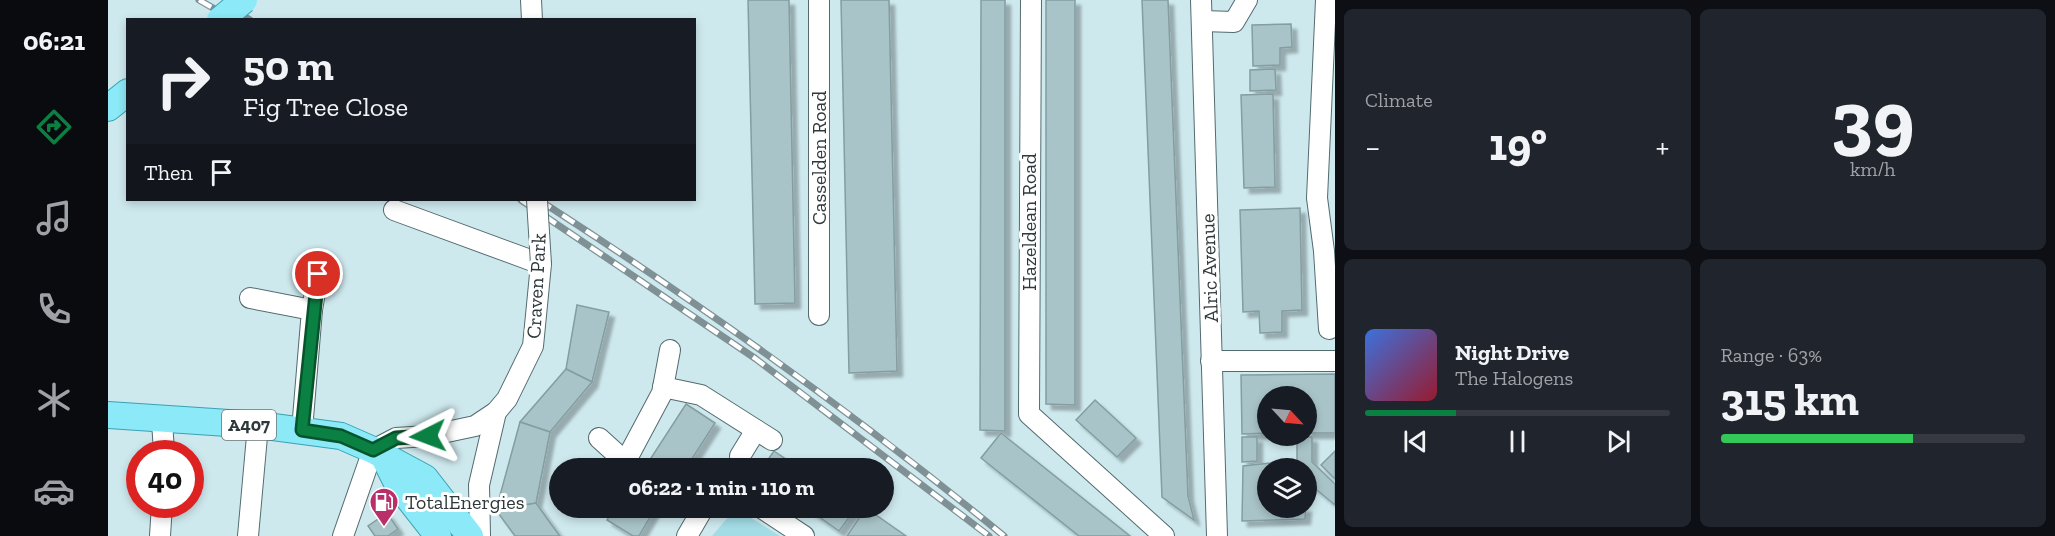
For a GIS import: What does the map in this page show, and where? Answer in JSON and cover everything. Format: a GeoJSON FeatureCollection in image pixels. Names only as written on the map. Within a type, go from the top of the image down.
{"type":"FeatureCollection","features":[{"type":"Feature","properties":{"kind":"main road"},"geometry":{"type":"LineString","coordinates":[[222,18],[244,0]]}},
{"type":"Feature","properties":{"kind":"main road"},"geometry":{"type":"LineString","coordinates":[[108,108],[126,94]]}},
{"type":"Feature","properties":{"kind":"main road","name":"A407"},"geometry":{"type":"LineString","coordinates":[[108,415],[258,425],[341,436],[425,478],[470,536]]}},
{"type":"Feature","properties":{"kind":"main road"},"geometry":{"type":"LineString","coordinates":[[378,453],[398,485],[438,536]]}},
{"type":"Feature","properties":{"kind":"street"},"geometry":{"type":"LineString","coordinates":[[531,0],[532,18]]}},
{"type":"Feature","properties":{"kind":"street","name":"Casselden Road"},"geometry":{"type":"LineString","coordinates":[[819,0],[819,315]]}},
{"type":"Feature","properties":{"kind":"street","name":"Hazeldean Road"},"geometry":{"type":"LineString","coordinates":[[1031,0],[1029,414],[1164,536]]}},
{"type":"Feature","properties":{"kind":"street","name":"Alric Avenue"},"geometry":{"type":"LineString","coordinates":[[1201,0],[1217,536]]}},
{"type":"Feature","properties":{"kind":"street"},"geometry":{"type":"LineString","coordinates":[[1202,21],[1234,22],[1247,0]]}},
{"type":"Feature","properties":{"kind":"street"},"geometry":{"type":"LineString","coordinates":[[1326,0],[1329,67],[1317,198],[1324,251],[1329,329]]}},
{"type":"Feature","properties":{"kind":"street","name":"Craven Park"},"geometry":{"type":"LineString","coordinates":[[378,453],[396,438],[428,436],[475,426],[496,412],[507,399],[533,346],[541,264],[537,201]]}},
{"type":"Feature","properties":{"kind":"street"},"geometry":{"type":"LineString","coordinates":[[394,210],[541,264]]}},
{"type":"Feature","properties":{"kind":"street"},"geometry":{"type":"LineString","coordinates":[[302,430],[312,310],[318,274]]}},
{"type":"Feature","properties":{"kind":"street"},"geometry":{"type":"LineString","coordinates":[[250,298],[312,310]]}},
{"type":"Feature","properties":{"kind":"street"},"geometry":{"type":"LineString","coordinates":[[630,458],[663,387],[670,350]]}},
{"type":"Feature","properties":{"kind":"street"},"geometry":{"type":"LineString","coordinates":[[1211,361],[1335,361]]}},
{"type":"Feature","properties":{"kind":"street"},"geometry":{"type":"LineString","coordinates":[[663,387],[701,395],[764,435],[740,456]]}},
{"type":"Feature","properties":{"kind":"street"},"geometry":{"type":"LineString","coordinates":[[480,536],[479,485],[496,412]]}},
{"type":"Feature","properties":{"kind":"street"},"geometry":{"type":"LineString","coordinates":[[162,420],[163,440]]}},
{"type":"Feature","properties":{"kind":"street"},"geometry":{"type":"LineString","coordinates":[[248,536],[258,425]]}},
{"type":"Feature","properties":{"kind":"street"},"geometry":{"type":"LineString","coordinates":[[599,438],[618,458]]}},
{"type":"Feature","properties":{"kind":"street"},"geometry":{"type":"LineString","coordinates":[[343,536],[378,453]]}},
{"type":"Feature","properties":{"kind":"street"},"geometry":{"type":"LineString","coordinates":[[160,536],[161,518]]}},
{"type":"Feature","properties":{"kind":"street"},"geometry":{"type":"LineString","coordinates":[[777,518],[804,536]]}},
{"type":"Feature","properties":{"kind":"shaded area"},"geometry":{"type":"Polygon","coordinates":[[[727,518],[751,518],[780,536],[712,536],[727,518]]]}},
{"type":"Feature","properties":{"kind":"building"},"geometry":{"type":"Polygon","coordinates":[[[748,0],[789,0],[795,303],[755,304],[748,0]]]}},
{"type":"Feature","properties":{"kind":"building"},"geometry":{"type":"Polygon","coordinates":[[[841,0],[889,0],[897,371],[849,373],[841,0]]]}},
{"type":"Feature","properties":{"kind":"building"},"geometry":{"type":"Polygon","coordinates":[[[981,0],[1005,0],[1005,431],[980,430],[981,0]]]}},
{"type":"Feature","properties":{"kind":"building"},"geometry":{"type":"Polygon","coordinates":[[[1046,0],[1075,0],[1075,405],[1046,404],[1046,0]]]}},
{"type":"Feature","properties":{"kind":"building"},"geometry":{"type":"Polygon","coordinates":[[[1142,0],[1168,0],[1188,496],[1194,520],[1162,497],[1142,0]]]}},
{"type":"Feature","properties":{"kind":"building"},"geometry":{"type":"Polygon","coordinates":[[[1291,24],[1292,47],[1280,48],[1280,65],[1253,66],[1252,25],[1291,24]]]}},
{"type":"Feature","properties":{"kind":"building"},"geometry":{"type":"Polygon","coordinates":[[[1275,69],[1276,90],[1250,91],[1250,70],[1275,69]]]}},
{"type":"Feature","properties":{"kind":"building"},"geometry":{"type":"Polygon","coordinates":[[[1273,94],[1275,187],[1244,188],[1241,95],[1273,94]]]}},
{"type":"Feature","properties":{"kind":"building"},"geometry":{"type":"Polygon","coordinates":[[[1300,208],[1302,310],[1282,311],[1282,332],[1260,333],[1259,311],[1243,312],[1240,210],[1300,208]]]}},
{"type":"Feature","properties":{"kind":"building"},"geometry":{"type":"Polygon","coordinates":[[[577,305],[609,312],[592,382],[566,369],[577,305]]]}},
{"type":"Feature","properties":{"kind":"building"},"geometry":{"type":"Polygon","coordinates":[[[566,369],[592,382],[550,432],[520,422],[566,369]]]}},
{"type":"Feature","properties":{"kind":"building"},"geometry":{"type":"Polygon","coordinates":[[[1335,374],[1335,433],[1317,433],[1317,386],[1257,386],[1257,433],[1242,434],[1241,375],[1335,374]]]}},
{"type":"Feature","properties":{"kind":"building"},"geometry":{"type":"Polygon","coordinates":[[[1095,400],[1136,438],[1117,457],[1076,420],[1095,400]]]}},
{"type":"Feature","properties":{"kind":"building"},"geometry":{"type":"Polygon","coordinates":[[[686,404],[715,423],[692,458],[651,458],[686,404]]]}},
{"type":"Feature","properties":{"kind":"building"},"geometry":{"type":"Polygon","coordinates":[[[520,422],[550,432],[536,503],[496,510],[520,422]]]}},
{"type":"Feature","properties":{"kind":"building"},"geometry":{"type":"Polygon","coordinates":[[[1001,433],[1130,536],[1079,536],[981,458],[1001,433]]]}},
{"type":"Feature","properties":{"kind":"building"},"geometry":{"type":"Polygon","coordinates":[[[1242,437],[1257,437],[1257,461],[1242,462],[1242,437]]]}},
{"type":"Feature","properties":{"kind":"building"},"geometry":{"type":"Polygon","coordinates":[[[1297,446],[1312,446],[1312,458],[1297,458],[1297,446]]]}},
{"type":"Feature","properties":{"kind":"building"},"geometry":{"type":"Polygon","coordinates":[[[774,451],[784,458],[769,458],[774,451]]]}},
{"type":"Feature","properties":{"kind":"building"},"geometry":{"type":"Polygon","coordinates":[[[1335,451],[1335,479],[1321,465],[1335,451]]]}},
{"type":"Feature","properties":{"kind":"building"},"geometry":{"type":"Polygon","coordinates":[[[1257,464],[1257,518],[1305,519],[1242,521],[1243,466],[1257,464]]]}},
{"type":"Feature","properties":{"kind":"building"},"geometry":{"type":"Polygon","coordinates":[[[1317,467],[1335,484],[1335,505],[1317,490],[1317,467]]]}},
{"type":"Feature","properties":{"kind":"building"},"geometry":{"type":"Polygon","coordinates":[[[536,503],[560,536],[515,536],[496,510],[536,503]]]}},
{"type":"Feature","properties":{"kind":"building"},"geometry":{"type":"Polygon","coordinates":[[[387,513],[398,529],[388,536],[375,536],[368,526],[387,513]]]}},
{"type":"Feature","properties":{"kind":"building"},"geometry":{"type":"Polygon","coordinates":[[[608,518],[650,518],[639,536],[633,536],[607,520],[608,518]]]}},
{"type":"Feature","properties":{"kind":"building"},"geometry":{"type":"Polygon","coordinates":[[[821,518],[849,518],[839,531],[821,518]]]}},
{"type":"Feature","properties":{"kind":"building"},"geometry":{"type":"Polygon","coordinates":[[[859,518],[880,518],[906,536],[847,536],[859,518]]]}},
{"type":"Feature","properties":{"kind":"railway"},"geometry":{"type":"LineString","coordinates":[[199,0],[230,18]]}},
{"type":"Feature","properties":{"kind":"railway"},"geometry":{"type":"LineString","coordinates":[[228,6],[247,18]]}},
{"type":"Feature","properties":{"kind":"railway"},"geometry":{"type":"LineString","coordinates":[[522,201],[756,359],[989,536]]}},
{"type":"Feature","properties":{"kind":"railway"},"geometry":{"type":"LineString","coordinates":[[541,201],[776,361],[892,447],[1004,536]]}},
{"type":"Feature","properties":{"kind":"place","name":"TotalEnergies"},"geometry":{"type":"Point","coordinates":[384,528]}},
{"type":"Feature","properties":{"kind":"route"},"geometry":{"type":"LineString","coordinates":[[318,274],[312,310],[302,430],[341,436],[373,450],[396,438],[428,436]]}}]}
